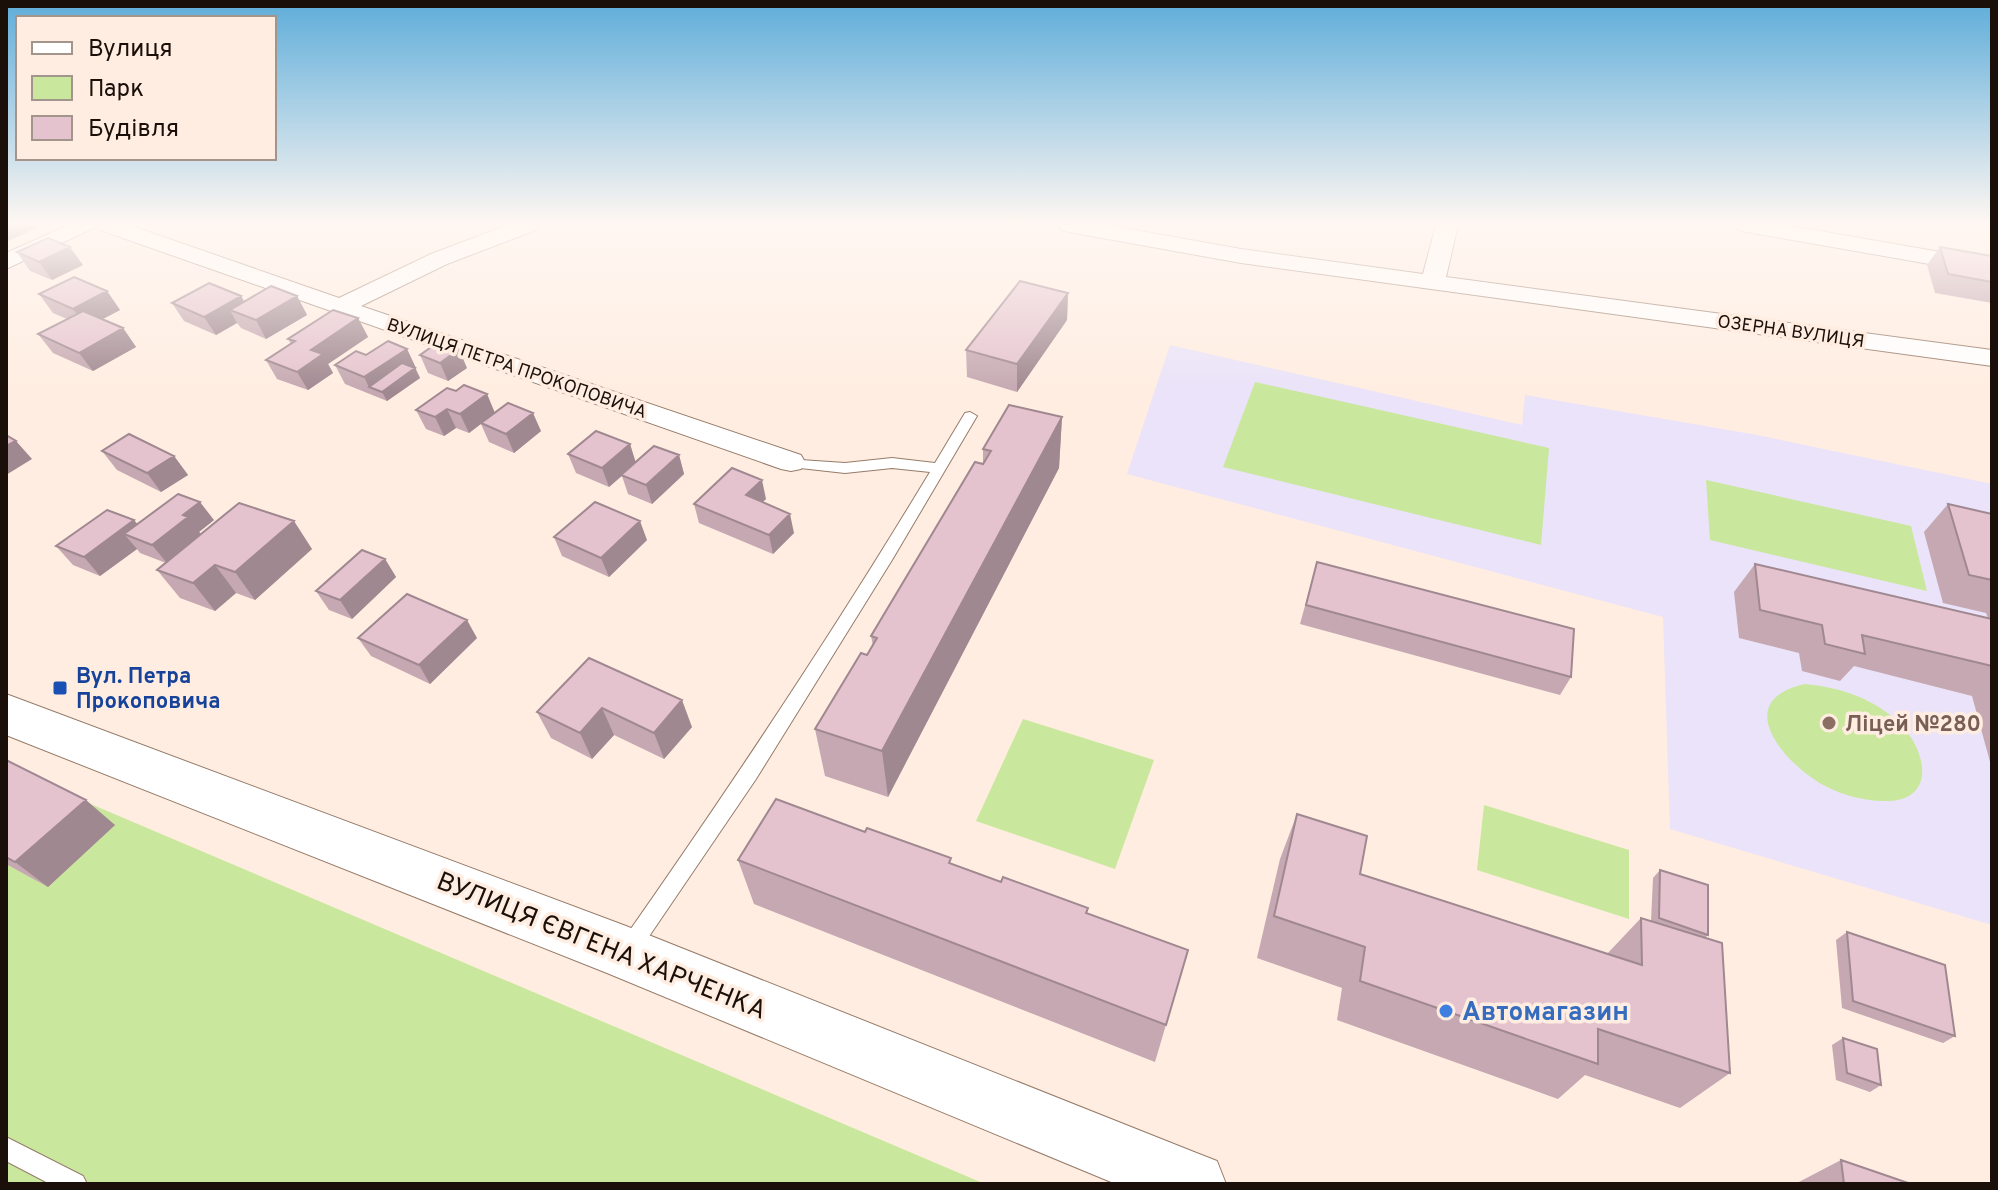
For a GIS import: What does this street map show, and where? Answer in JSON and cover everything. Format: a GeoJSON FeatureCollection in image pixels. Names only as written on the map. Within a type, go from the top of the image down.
{"type":"FeatureCollection","features":[{"type":"Feature","properties":{"kind":"main road","name":"ВУЛИЦЯ ЄВГЕНА ХАРЧЕНКА"},"geometry":{"type":"LineString","coordinates":[[6,714],[626,953],[1194,1184]]}},
{"type":"Feature","properties":{"kind":"street","name":"ВУЛИЦЯ ПЕТРА ПРОКОПОВИЧА"},"geometry":{"type":"LineString","coordinates":[[268,281],[573,389],[791,462]]}},
{"type":"Feature","properties":{"kind":"street"},"geometry":{"type":"LineString","coordinates":[[342,306],[395,281]]}},
{"type":"Feature","properties":{"kind":"street","name":"ОЗЕРНА ВУЛИЦЯ"},"geometry":{"type":"LineString","coordinates":[[1415,281],[1992,358]]}},
{"type":"Feature","properties":{"kind":"lane"},"geometry":{"type":"LineString","coordinates":[[626,953],[758,760],[887,556],[970,416]]}},
{"type":"Feature","properties":{"kind":"lane"},"geometry":{"type":"LineString","coordinates":[[791,462],[845,468],[892,463],[938,468]]}},
{"type":"Feature","properties":{"kind":"lane"},"geometry":{"type":"LineString","coordinates":[[6,1149],[75,1184]]}},
{"type":"Feature","properties":{"kind":"shaded area","name":"Ліцей №280"},"geometry":{"type":"Polygon","coordinates":[[[1170,345],[1522,425],[1525,395],[1757,435],[1992,484],[1992,925],[1670,829],[1663,617],[1127,474],[1170,345]]]}},
{"type":"Feature","properties":{"kind":"green space"},"geometry":{"type":"Polygon","coordinates":[[[1255,382],[1549,448],[1541,545],[1223,467],[1255,382]]]}},
{"type":"Feature","properties":{"kind":"green space"},"geometry":{"type":"Polygon","coordinates":[[[1706,480],[1911,526],[1927,591],[1710,540],[1706,480]]]}},
{"type":"Feature","properties":{"kind":"green space"},"geometry":{"type":"Polygon","coordinates":[[[1805,684],[1852,694],[1894,718],[1914,743],[1920,757],[1920,783],[1913,793],[1899,799],[1880,801],[1853,797],[1827,787],[1795,764],[1772,734],[1767,719],[1770,704],[1782,692],[1805,684]]]}},
{"type":"Feature","properties":{"kind":"green space"},"geometry":{"type":"Polygon","coordinates":[[[1023,719],[1154,760],[1115,869],[976,821],[1023,719]]]}},
{"type":"Feature","properties":{"kind":"green space"},"geometry":{"type":"Polygon","coordinates":[[[6,768],[985,1184],[6,1184],[6,768]]]}},
{"type":"Feature","properties":{"kind":"green space"},"geometry":{"type":"Polygon","coordinates":[[[1484,805],[1629,850],[1629,919],[1477,870],[1484,805]]]}},
{"type":"Feature","properties":{"kind":"building"},"geometry":{"type":"Polygon","coordinates":[[[67,281],[82,281],[107,291],[73,309],[39,294],[67,281]]]}},
{"type":"Feature","properties":{"kind":"building"},"geometry":{"type":"Polygon","coordinates":[[[1020,281],[1068,293],[1017,364],[966,350],[1020,281]]]}},
{"type":"Feature","properties":{"kind":"building"},"geometry":{"type":"Polygon","coordinates":[[[209,283],[241,296],[204,317],[172,303],[209,283]]]}},
{"type":"Feature","properties":{"kind":"building"},"geometry":{"type":"Polygon","coordinates":[[[271,286],[297,296],[256,320],[230,310],[271,286]]]}},
{"type":"Feature","properties":{"kind":"building"},"geometry":{"type":"Polygon","coordinates":[[[333,310],[358,318],[311,350],[323,354],[297,372],[266,360],[295,341],[288,339],[333,310]]]}},
{"type":"Feature","properties":{"kind":"building"},"geometry":{"type":"Polygon","coordinates":[[[83,311],[123,328],[79,353],[38,334],[83,311]]]}},
{"type":"Feature","properties":{"kind":"building"},"geometry":{"type":"Polygon","coordinates":[[[388,341],[407,349],[364,377],[335,365],[356,351],[366,355],[388,341]]]}},
{"type":"Feature","properties":{"kind":"building"},"geometry":{"type":"Polygon","coordinates":[[[440,341],[459,349],[440,363],[420,355],[440,341]]]}},
{"type":"Feature","properties":{"kind":"building"},"geometry":{"type":"Polygon","coordinates":[[[402,363],[415,368],[382,392],[369,387],[402,363]]]}},
{"type":"Feature","properties":{"kind":"building"},"geometry":{"type":"Polygon","coordinates":[[[464,385],[487,394],[460,414],[447,409],[435,417],[416,410],[447,388],[456,391],[464,385]]]}},
{"type":"Feature","properties":{"kind":"building"},"geometry":{"type":"Polygon","coordinates":[[[508,403],[533,413],[506,434],[481,423],[508,403]]]}},
{"type":"Feature","properties":{"kind":"building"},"geometry":{"type":"Polygon","coordinates":[[[1009,405],[1062,417],[882,751],[815,729],[861,653],[867,655],[877,638],[871,636],[975,462],[983,464],[991,451],[983,449],[1009,405]]]}},
{"type":"Feature","properties":{"kind":"building"},"geometry":{"type":"Polygon","coordinates":[[[596,431],[630,444],[602,468],[568,454],[596,431]]]}},
{"type":"Feature","properties":{"kind":"building"},"geometry":{"type":"Polygon","coordinates":[[[129,434],[174,456],[147,473],[102,451],[129,434]]]}},
{"type":"Feature","properties":{"kind":"building"},"geometry":{"type":"Polygon","coordinates":[[[6,435],[16,441],[6,446],[6,435]]]}},
{"type":"Feature","properties":{"kind":"building"},"geometry":{"type":"Polygon","coordinates":[[[654,446],[679,455],[646,485],[621,475],[654,446]]]}},
{"type":"Feature","properties":{"kind":"building"},"geometry":{"type":"Polygon","coordinates":[[[732,468],[762,480],[746,495],[790,514],[769,535],[694,504],[732,468]]]}},
{"type":"Feature","properties":{"kind":"building"},"geometry":{"type":"Polygon","coordinates":[[[178,494],[200,502],[183,515],[188,517],[152,545],[124,534],[178,494]]]}},
{"type":"Feature","properties":{"kind":"building"},"geometry":{"type":"Polygon","coordinates":[[[595,502],[640,521],[601,558],[554,537],[595,502]]]}},
{"type":"Feature","properties":{"kind":"building"},"geometry":{"type":"Polygon","coordinates":[[[239,503],[294,521],[235,572],[215,565],[193,583],[157,570],[239,503]]]}},
{"type":"Feature","properties":{"kind":"building"},"geometry":{"type":"Polygon","coordinates":[[[1948,504],[1992,514],[1992,580],[1969,575],[1948,504]]]}},
{"type":"Feature","properties":{"kind":"building"},"geometry":{"type":"Polygon","coordinates":[[[107,510],[134,520],[84,557],[56,546],[107,510]]]}},
{"type":"Feature","properties":{"kind":"building"},"geometry":{"type":"Polygon","coordinates":[[[362,550],[385,559],[340,600],[316,591],[362,550]]]}},
{"type":"Feature","properties":{"kind":"building"},"geometry":{"type":"Polygon","coordinates":[[[1317,562],[1574,629],[1571,677],[1306,605],[1317,562]]]}},
{"type":"Feature","properties":{"kind":"building"},"geometry":{"type":"Polygon","coordinates":[[[1755,564],[1992,619],[1992,666],[1862,635],[1865,654],[1825,644],[1822,625],[1760,610],[1755,564]]]}},
{"type":"Feature","properties":{"kind":"building"},"geometry":{"type":"Polygon","coordinates":[[[407,594],[467,620],[419,665],[358,638],[407,594]]]}},
{"type":"Feature","properties":{"kind":"building"},"geometry":{"type":"Polygon","coordinates":[[[589,658],[682,700],[654,733],[602,708],[580,733],[537,712],[589,658]]]}},
{"type":"Feature","properties":{"kind":"building"},"geometry":{"type":"Polygon","coordinates":[[[6,760],[86,800],[15,862],[6,857],[6,760]]]}},
{"type":"Feature","properties":{"kind":"building"},"geometry":{"type":"Polygon","coordinates":[[[776,799],[865,832],[867,828],[951,858],[949,863],[1001,882],[1003,877],[1088,908],[1086,913],[1188,950],[1166,1025],[738,860],[776,799]]]}},
{"type":"Feature","properties":{"kind":"building"},"geometry":{"type":"Polygon","coordinates":[[[1297,814],[1367,836],[1360,874],[1642,965],[1641,918],[1722,943],[1730,1073],[1598,1029],[1598,1064],[1360,981],[1365,947],[1274,916],[1297,814]]]}},
{"type":"Feature","properties":{"kind":"building"},"geometry":{"type":"Polygon","coordinates":[[[1660,870],[1708,885],[1708,935],[1659,918],[1660,870]]]}},
{"type":"Feature","properties":{"kind":"building"},"geometry":{"type":"Polygon","coordinates":[[[1847,932],[1945,965],[1955,1036],[1853,1001],[1847,932]]]}},
{"type":"Feature","properties":{"kind":"building"},"geometry":{"type":"Polygon","coordinates":[[[1843,1038],[1877,1049],[1881,1085],[1847,1073],[1843,1038]]]}},
{"type":"Feature","properties":{"kind":"building"},"geometry":{"type":"Polygon","coordinates":[[[1841,1160],[1911,1184],[1844,1184],[1841,1160]]]}},
{"type":"Feature","properties":{"kind":"place","name":"Вул. Петра Прокоповича"},"geometry":{"type":"Point","coordinates":[60,688]}},
{"type":"Feature","properties":{"kind":"place","name":"Ліцей №280"},"geometry":{"type":"Point","coordinates":[1829,723]}},
{"type":"Feature","properties":{"kind":"place","name":"Автомагазин"},"geometry":{"type":"Point","coordinates":[1446,1011]}}]}
